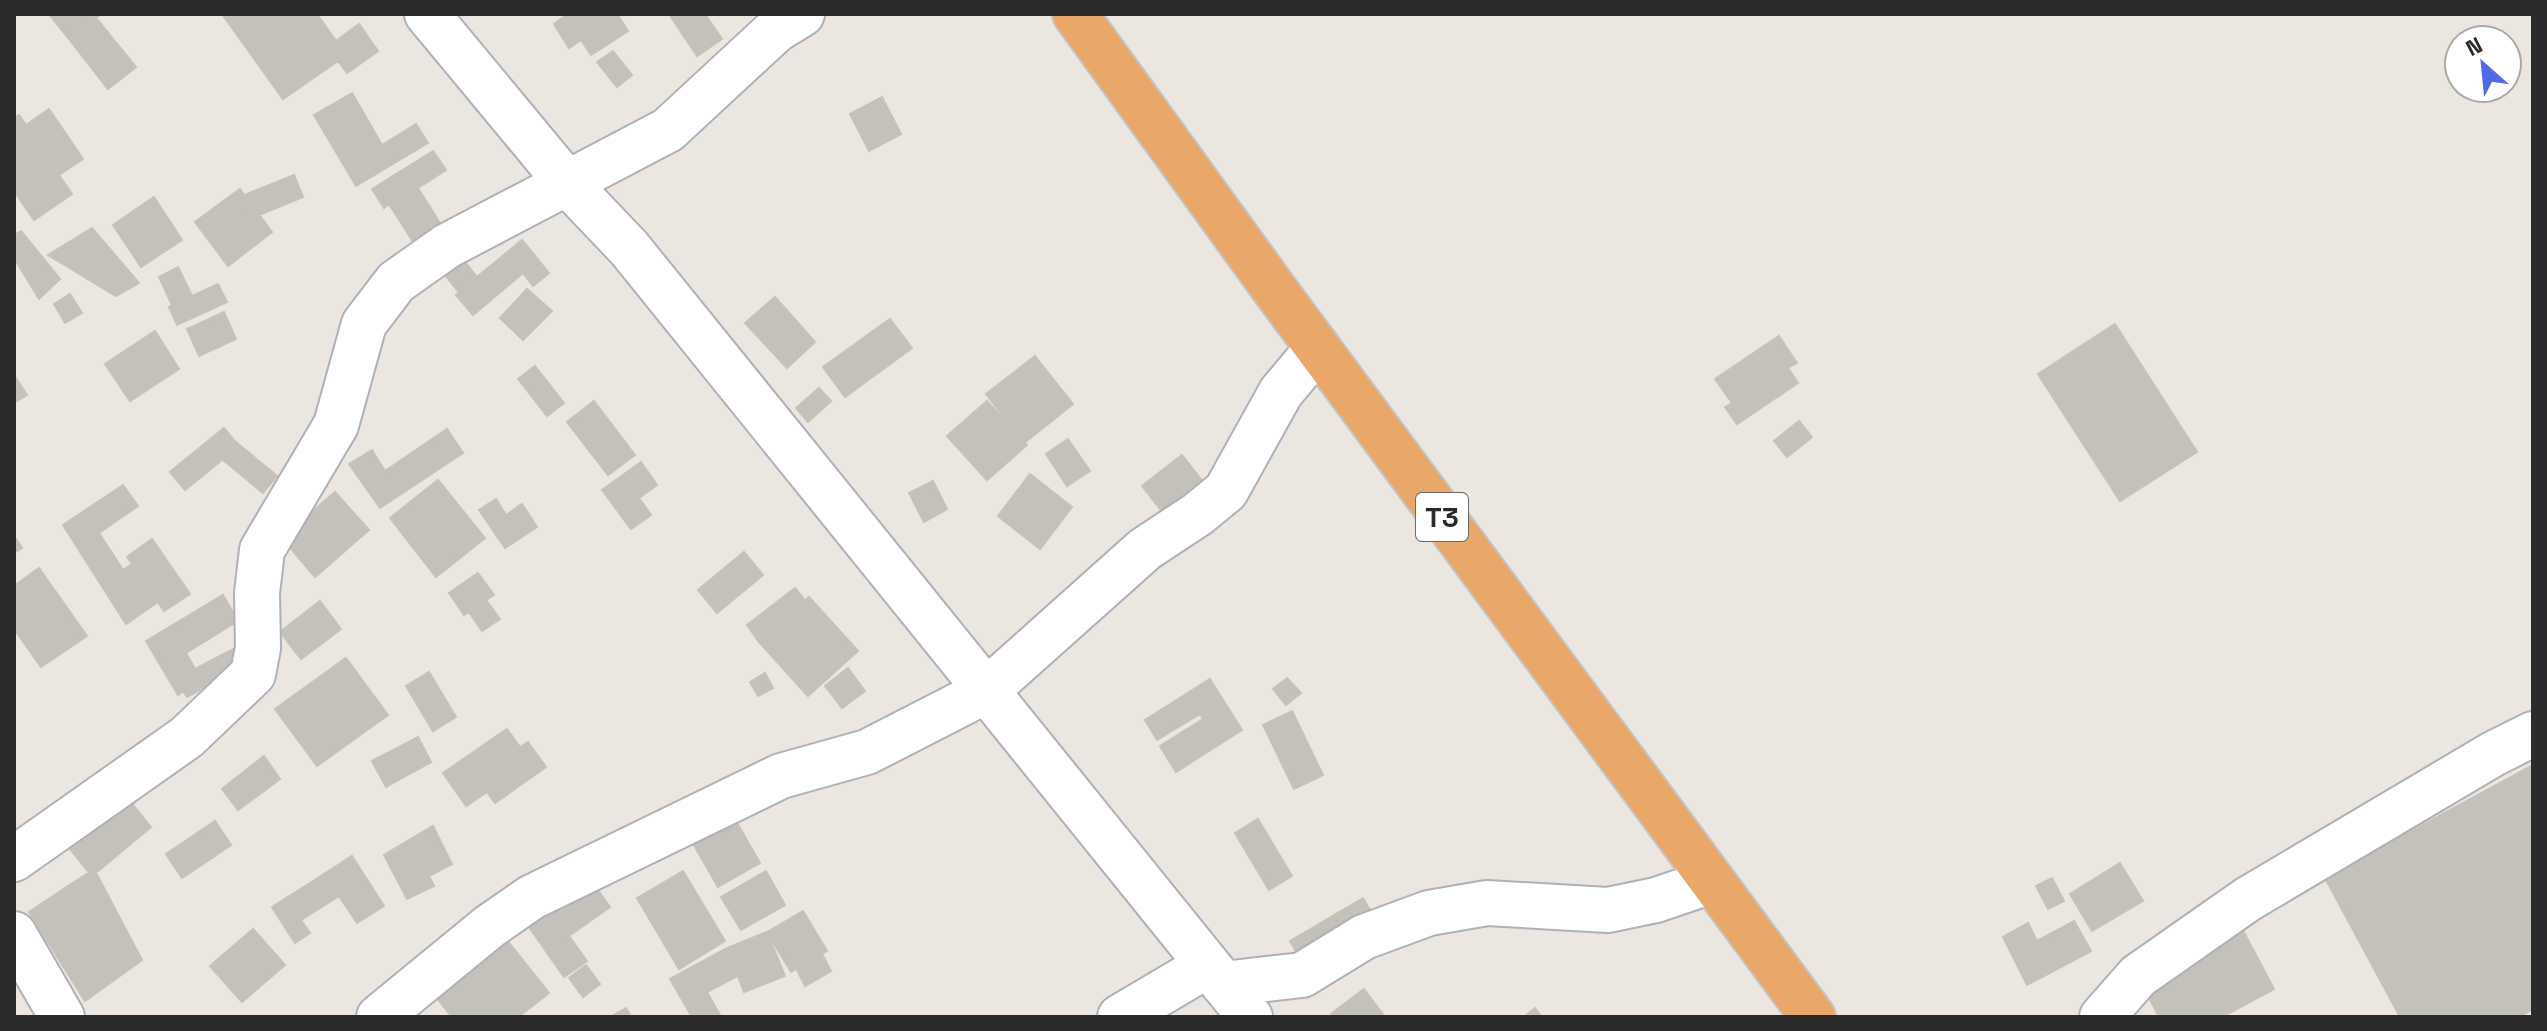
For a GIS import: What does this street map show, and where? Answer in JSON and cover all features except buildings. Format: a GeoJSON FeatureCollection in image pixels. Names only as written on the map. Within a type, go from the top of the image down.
{"type":"FeatureCollection","features":[{"type":"Feature","properties":{"kind":"highway","name":"T3"},"geometry":{"type":"LineString","coordinates":[[1075,14],[1813,1017]]}},
{"type":"Feature","properties":{"kind":"street"},"geometry":{"type":"LineString","coordinates":[[427,14],[568,184],[629,248],[1227,989]]}},
{"type":"Feature","properties":{"kind":"street"},"geometry":{"type":"LineString","coordinates":[[14,859],[187,737],[253,674],[258,648],[257,593],[262,550],[336,425],[364,324],[396,282],[447,246],[668,130],[776,30],[802,14]]}},
{"type":"Feature","properties":{"kind":"street"},"geometry":{"type":"LineString","coordinates":[[379,1017],[490,926],[532,897],[781,776],[867,752],[986,691],[1145,549],[1226,491],[1281,392],[1318,348]]}},
{"type":"Feature","properties":{"kind":"street"},"geometry":{"type":"LineString","coordinates":[[2102,1017],[2138,976],[2248,899],[2493,754],[2533,734]]}},
{"type":"Feature","properties":{"kind":"street"},"geometry":{"type":"LineString","coordinates":[[1120,1017],[1227,989],[1302,975],[1364,937],[1429,913],[1487,903],[1608,910],[1656,900],[1712,881]]}},
{"type":"Feature","properties":{"kind":"street"},"geometry":{"type":"LineString","coordinates":[[14,934],[62,1017]]}}]}
